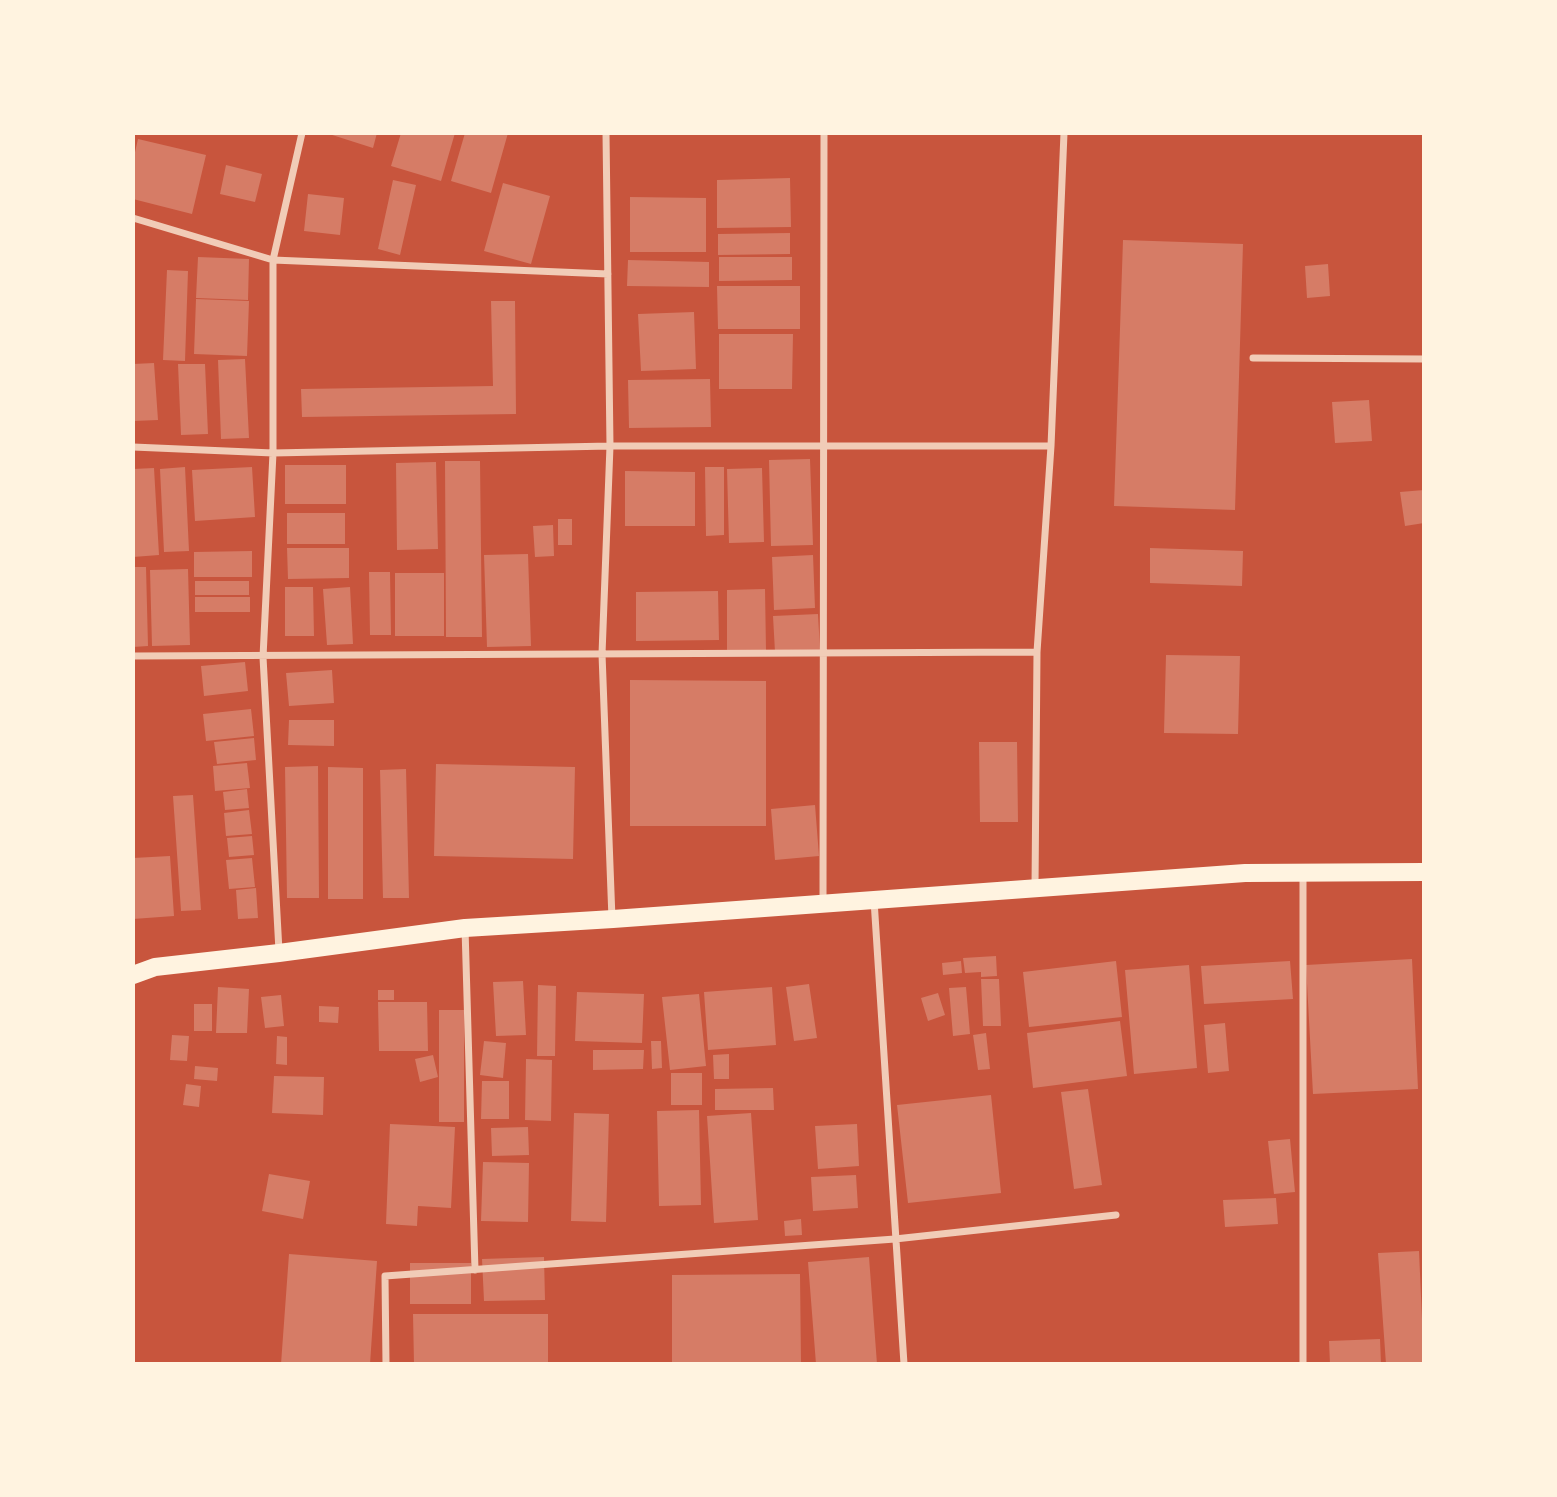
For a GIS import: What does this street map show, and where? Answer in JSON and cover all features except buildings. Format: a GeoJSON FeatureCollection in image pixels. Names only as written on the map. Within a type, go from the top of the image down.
{"type":"FeatureCollection","features":[{"type":"Feature","properties":{"kind":"main road"},"geometry":{"type":"LineString","coordinates":[[133,975],[155,967],[465,928],[1245,873],[1424,872]]}},
{"type":"Feature","properties":{"kind":"main road"},"geometry":{"type":"LineString","coordinates":[[133,964],[155,967]]}},
{"type":"Feature","properties":{"kind":"street"},"geometry":{"type":"LineString","coordinates":[[279,953],[263,657],[273,453],[273,260],[302,133]]}},
{"type":"Feature","properties":{"kind":"street"},"geometry":{"type":"LineString","coordinates":[[606,133],[610,446],[601,654],[612,919]]}},
{"type":"Feature","properties":{"kind":"street"},"geometry":{"type":"LineString","coordinates":[[823,904],[824,133]]}},
{"type":"Feature","properties":{"kind":"street"},"geometry":{"type":"LineString","coordinates":[[1035,888],[1037,652],[1051,446],[1065,133]]}},
{"type":"Feature","properties":{"kind":"street"},"geometry":{"type":"LineString","coordinates":[[133,218],[273,260],[608,274]]}},
{"type":"Feature","properties":{"kind":"street"},"geometry":{"type":"LineString","coordinates":[[1252,358],[1424,359]]}},
{"type":"Feature","properties":{"kind":"street"},"geometry":{"type":"LineString","coordinates":[[133,447],[273,453],[824,444],[1051,446]]}},
{"type":"Feature","properties":{"kind":"street"},"geometry":{"type":"LineString","coordinates":[[133,656],[1037,652]]}},
{"type":"Feature","properties":{"kind":"street"},"geometry":{"type":"LineString","coordinates":[[1303,872],[1303,1364]]}},
{"type":"Feature","properties":{"kind":"street"},"geometry":{"type":"LineString","coordinates":[[874,900],[904,1364]]}},
{"type":"Feature","properties":{"kind":"street"},"geometry":{"type":"LineString","coordinates":[[465,928],[475,1269]]}},
{"type":"Feature","properties":{"kind":"street"},"geometry":{"type":"LineString","coordinates":[[386,1364],[385,1276],[895,1239],[1116,1215]]}}]}
